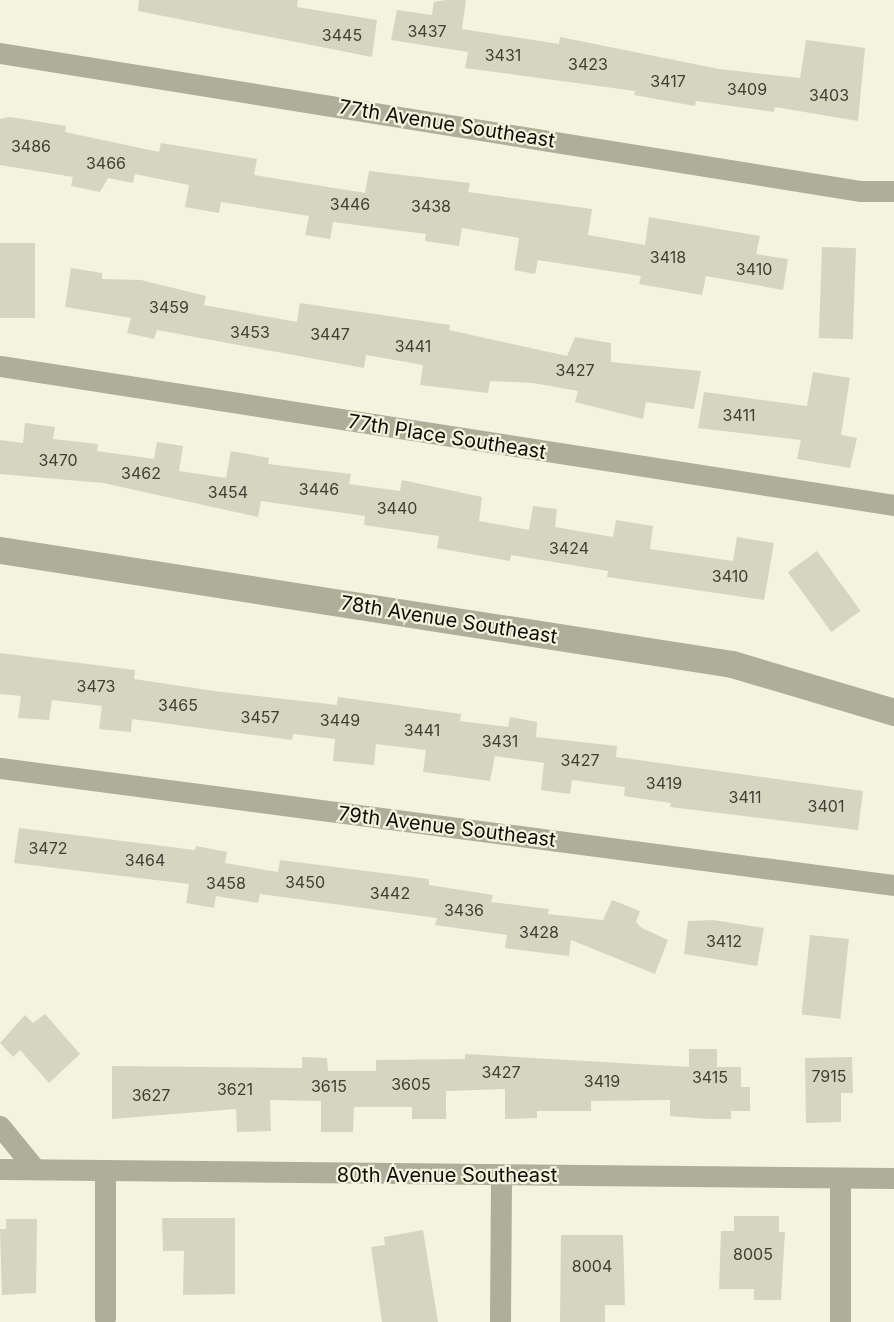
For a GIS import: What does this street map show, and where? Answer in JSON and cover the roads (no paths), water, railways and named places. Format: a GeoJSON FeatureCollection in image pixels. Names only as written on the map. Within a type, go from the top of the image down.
{"type":"FeatureCollection","features":[{"type":"Feature","properties":{"kind":"street","name":"77th Avenue Southeast"},"geometry":{"type":"LineString","coordinates":[[0,53],[849,189],[894,191]]}},
{"type":"Feature","properties":{"kind":"street","name":"77th Place Southeast"},"geometry":{"type":"LineString","coordinates":[[0,366],[894,505]]}},
{"type":"Feature","properties":{"kind":"street","name":"78th Avenue Southeast"},"geometry":{"type":"LineString","coordinates":[[0,550],[732,664],[894,712]]}},
{"type":"Feature","properties":{"kind":"street","name":"79th Avenue Southeast"},"geometry":{"type":"LineString","coordinates":[[0,768],[894,885]]}},
{"type":"Feature","properties":{"kind":"street"},"geometry":{"type":"LineString","coordinates":[[0,1126],[35,1169]]}},
{"type":"Feature","properties":{"kind":"street","name":"80th Avenue Southeast"},"geometry":{"type":"LineString","coordinates":[[0,1169],[105,1174],[894,1178]]}},
{"type":"Feature","properties":{"kind":"street"},"geometry":{"type":"LineString","coordinates":[[105,1174],[105,1318]]}},
{"type":"Feature","properties":{"kind":"street"},"geometry":{"type":"LineString","coordinates":[[500,1322],[501,1175]]}},
{"type":"Feature","properties":{"kind":"street"},"geometry":{"type":"LineString","coordinates":[[840,1178],[840,1322]]}}]}
